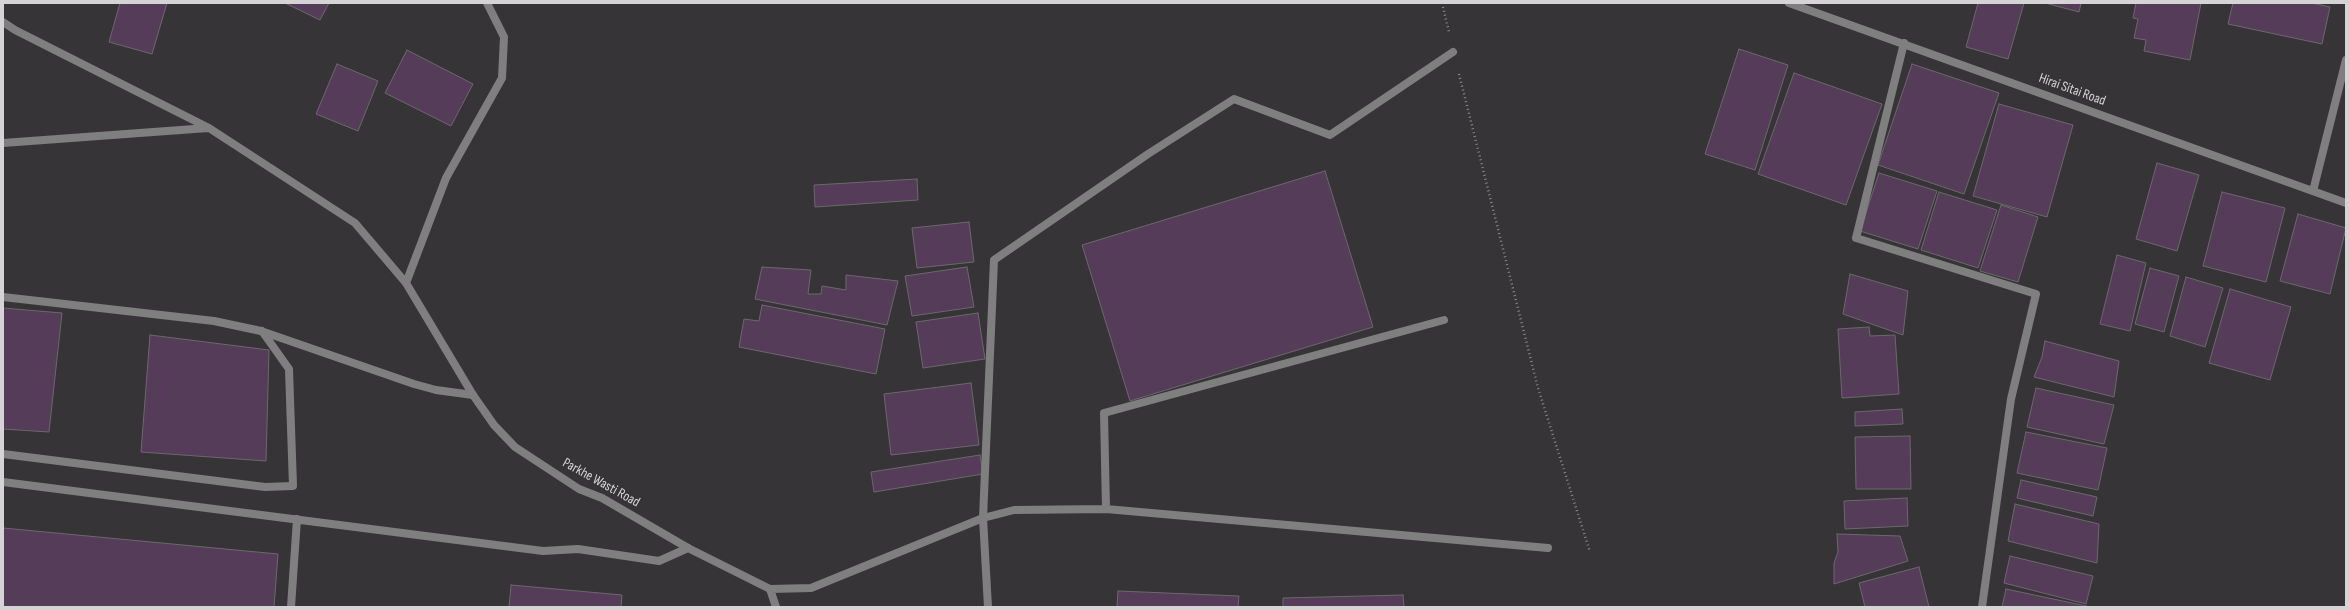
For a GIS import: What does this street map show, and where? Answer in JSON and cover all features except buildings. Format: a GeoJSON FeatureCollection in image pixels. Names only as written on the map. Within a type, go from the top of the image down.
{"type":"FeatureCollection","features":[{"type":"Feature","properties":{"kind":"street"},"geometry":{"type":"LineString","coordinates":[[406,283],[446,178],[502,78],[504,37],[487,3]]}},
{"type":"Feature","properties":{"kind":"street","name":"Hirai Sitai Road"},"geometry":{"type":"LineString","coordinates":[[1789,3],[1904,43],[2346,203]]}},
{"type":"Feature","properties":{"kind":"street","name":"Parkhe Wasti Road"},"geometry":{"type":"LineString","coordinates":[[3,22],[15,30],[209,128],[355,223],[406,283],[473,395],[494,425],[515,447],[579,489],[602,498],[688,548],[770,589]]}},
{"type":"Feature","properties":{"kind":"street"},"geometry":{"type":"LineString","coordinates":[[1904,43],[1856,238],[2036,294],[2011,399],[1982,607]]}},
{"type":"Feature","properties":{"kind":"street"},"geometry":{"type":"LineString","coordinates":[[988,607],[983,518],[994,260],[1148,154],[1234,99],[1330,135],[1453,52]]}},
{"type":"Feature","properties":{"kind":"street"},"geometry":{"type":"LineString","coordinates":[[2313,191],[2346,60]]}},
{"type":"Feature","properties":{"kind":"street"},"geometry":{"type":"LineString","coordinates":[[3,143],[209,128]]}},
{"type":"Feature","properties":{"kind":"street"},"geometry":{"type":"LineString","coordinates":[[3,298],[214,321],[261,331],[414,384],[436,390],[473,395]]}},
{"type":"Feature","properties":{"kind":"street"},"geometry":{"type":"LineString","coordinates":[[1106,509],[1104,413],[1444,320]]}},
{"type":"Feature","properties":{"kind":"street"},"geometry":{"type":"LineString","coordinates":[[3,454],[265,487],[292,486],[289,368],[261,331]]}},
{"type":"Feature","properties":{"kind":"street"},"geometry":{"type":"LineString","coordinates":[[3,482],[543,552],[578,549],[659,561],[688,548]]}},
{"type":"Feature","properties":{"kind":"street"},"geometry":{"type":"LineString","coordinates":[[776,607],[770,589],[811,588],[983,518],[1014,510],[1106,509],[1548,548]]}},
{"type":"Feature","properties":{"kind":"street"},"geometry":{"type":"LineString","coordinates":[[291,607],[297,519]]}},
{"type":"Feature","properties":{"kind":"path"},"geometry":{"type":"LineString","coordinates":[[1442,3],[1538,388],[1590,552]]}}]}
